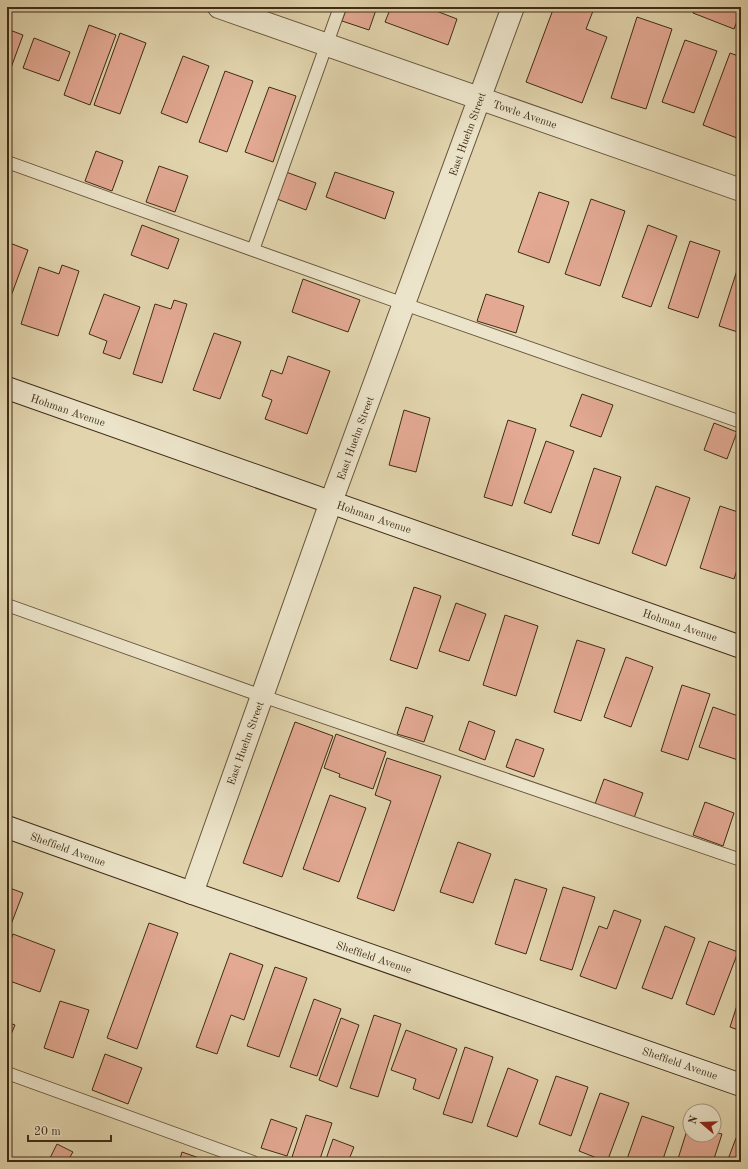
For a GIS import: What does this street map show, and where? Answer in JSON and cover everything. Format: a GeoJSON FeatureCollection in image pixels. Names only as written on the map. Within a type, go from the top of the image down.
{"type":"FeatureCollection","features":[{"type":"Feature","properties":{"kind":"street","name":"Towle Avenue"},"geometry":{"type":"LineString","coordinates":[[219,7],[741,190]]}},
{"type":"Feature","properties":{"kind":"street","name":"East Huehn Street"},"geometry":{"type":"LineString","coordinates":[[192,893],[331,502],[513,7]]}},
{"type":"Feature","properties":{"kind":"street","name":"Hohman Avenue"},"geometry":{"type":"LineString","coordinates":[[7,388],[741,647]]}},
{"type":"Feature","properties":{"kind":"street","name":"Sheffield Avenue"},"geometry":{"type":"LineString","coordinates":[[7,827],[741,1085]]}},
{"type":"Feature","properties":{"kind":"lane"},"geometry":{"type":"LineString","coordinates":[[253,250],[340,7]]}},
{"type":"Feature","properties":{"kind":"lane"},"geometry":{"type":"LineString","coordinates":[[7,162],[404,304],[741,422]]}},
{"type":"Feature","properties":{"kind":"lane"},"geometry":{"type":"LineString","coordinates":[[7,605],[262,696],[741,860]]}},
{"type":"Feature","properties":{"kind":"lane"},"geometry":{"type":"LineString","coordinates":[[7,1073],[253,1162]]}},
{"type":"Feature","properties":{"kind":"building"},"geometry":{"type":"Polygon","coordinates":[[[347,7],[377,7],[369,30],[342,21],[347,7]]]}},
{"type":"Feature","properties":{"kind":"building"},"geometry":{"type":"Polygon","coordinates":[[[391,7],[426,7],[457,19],[448,45],[385,22],[391,7]]]}},
{"type":"Feature","properties":{"kind":"building"},"geometry":{"type":"Polygon","coordinates":[[[554,7],[581,7],[593,11],[586,29],[607,37],[582,103],[526,82],[554,7]]]}},
{"type":"Feature","properties":{"kind":"building"},"geometry":{"type":"Polygon","coordinates":[[[695,7],[741,7],[741,11],[734,29],[693,13],[695,7]]]}},
{"type":"Feature","properties":{"kind":"building"},"geometry":{"type":"Polygon","coordinates":[[[637,17],[672,29],[646,109],[611,98],[637,17]]]}},
{"type":"Feature","properties":{"kind":"building"},"geometry":{"type":"Polygon","coordinates":[[[89,25],[116,35],[90,105],[64,95],[89,25]]]}},
{"type":"Feature","properties":{"kind":"building"},"geometry":{"type":"Polygon","coordinates":[[[7,29],[23,35],[8,76],[7,76],[7,29]]]}},
{"type":"Feature","properties":{"kind":"building"},"geometry":{"type":"Polygon","coordinates":[[[120,33],[146,43],[120,114],[94,105],[120,33]]]}},
{"type":"Feature","properties":{"kind":"building"},"geometry":{"type":"Polygon","coordinates":[[[34,38],[70,52],[59,81],[23,68],[34,38]]]}},
{"type":"Feature","properties":{"kind":"building"},"geometry":{"type":"Polygon","coordinates":[[[685,40],[717,51],[694,113],[662,102],[685,40]]]}},
{"type":"Feature","properties":{"kind":"building"},"geometry":{"type":"Polygon","coordinates":[[[730,53],[741,57],[741,126],[737,138],[703,125],[730,53]]]}},
{"type":"Feature","properties":{"kind":"building"},"geometry":{"type":"Polygon","coordinates":[[[183,56],[209,66],[187,123],[161,113],[183,56]]]}},
{"type":"Feature","properties":{"kind":"building"},"geometry":{"type":"Polygon","coordinates":[[[225,71],[253,81],[227,152],[199,142],[225,71]]]}},
{"type":"Feature","properties":{"kind":"building"},"geometry":{"type":"Polygon","coordinates":[[[269,87],[296,96],[273,162],[245,152],[269,87]]]}},
{"type":"Feature","properties":{"kind":"building"},"geometry":{"type":"Polygon","coordinates":[[[96,151],[123,161],[112,191],[85,181],[96,151]]]}},
{"type":"Feature","properties":{"kind":"building"},"geometry":{"type":"Polygon","coordinates":[[[159,166],[188,176],[175,212],[146,202],[159,166]]]}},
{"type":"Feature","properties":{"kind":"building"},"geometry":{"type":"Polygon","coordinates":[[[286,172],[316,183],[306,210],[277,199],[286,172]]]}},
{"type":"Feature","properties":{"kind":"building"},"geometry":{"type":"Polygon","coordinates":[[[335,172],[394,192],[385,219],[326,197],[335,172]]]}},
{"type":"Feature","properties":{"kind":"building"},"geometry":{"type":"Polygon","coordinates":[[[539,192],[569,202],[549,263],[518,252],[539,192]]]}},
{"type":"Feature","properties":{"kind":"building"},"geometry":{"type":"Polygon","coordinates":[[[591,199],[625,211],[600,286],[565,274],[591,199]]]}},
{"type":"Feature","properties":{"kind":"building"},"geometry":{"type":"Polygon","coordinates":[[[142,225],[179,239],[168,269],[131,255],[142,225]]]}},
{"type":"Feature","properties":{"kind":"building"},"geometry":{"type":"Polygon","coordinates":[[[648,225],[677,236],[651,307],[622,297],[648,225]]]}},
{"type":"Feature","properties":{"kind":"building"},"geometry":{"type":"Polygon","coordinates":[[[690,241],[720,251],[698,318],[668,308],[690,241]]]}},
{"type":"Feature","properties":{"kind":"building"},"geometry":{"type":"Polygon","coordinates":[[[7,242],[28,250],[7,307],[7,242]]]}},
{"type":"Feature","properties":{"kind":"building"},"geometry":{"type":"Polygon","coordinates":[[[741,258],[741,333],[719,326],[741,258]]]}},
{"type":"Feature","properties":{"kind":"building"},"geometry":{"type":"Polygon","coordinates":[[[62,265],[79,271],[58,336],[21,324],[39,267],[59,274],[62,265]]]}},
{"type":"Feature","properties":{"kind":"building"},"geometry":{"type":"Polygon","coordinates":[[[303,279],[360,300],[348,332],[292,312],[303,279]]]}},
{"type":"Feature","properties":{"kind":"building"},"geometry":{"type":"Polygon","coordinates":[[[104,294],[140,307],[120,359],[103,353],[107,341],[89,334],[104,294]]]}},
{"type":"Feature","properties":{"kind":"building"},"geometry":{"type":"Polygon","coordinates":[[[486,294],[524,306],[516,333],[477,321],[486,294]]]}},
{"type":"Feature","properties":{"kind":"building"},"geometry":{"type":"Polygon","coordinates":[[[174,300],[187,304],[162,383],[133,374],[155,304],[171,309],[174,300]]]}},
{"type":"Feature","properties":{"kind":"building"},"geometry":{"type":"Polygon","coordinates":[[[214,333],[241,342],[220,399],[193,390],[214,333]]]}},
{"type":"Feature","properties":{"kind":"building"},"geometry":{"type":"Polygon","coordinates":[[[288,356],[330,371],[307,434],[265,419],[272,400],[262,396],[271,370],[282,374],[288,356]]]}},
{"type":"Feature","properties":{"kind":"building"},"geometry":{"type":"Polygon","coordinates":[[[582,394],[613,405],[601,437],[570,426],[582,394]]]}},
{"type":"Feature","properties":{"kind":"building"},"geometry":{"type":"Polygon","coordinates":[[[404,410],[430,418],[416,472],[389,465],[404,410]]]}},
{"type":"Feature","properties":{"kind":"building"},"geometry":{"type":"Polygon","coordinates":[[[508,420],[536,429],[512,506],[484,497],[508,420]]]}},
{"type":"Feature","properties":{"kind":"building"},"geometry":{"type":"Polygon","coordinates":[[[714,423],[737,432],[727,459],[704,450],[714,423]]]}},
{"type":"Feature","properties":{"kind":"building"},"geometry":{"type":"Polygon","coordinates":[[[546,441],[574,451],[551,513],[524,503],[546,441]]]}},
{"type":"Feature","properties":{"kind":"building"},"geometry":{"type":"Polygon","coordinates":[[[594,468],[621,477],[599,544],[572,535],[594,468]]]}},
{"type":"Feature","properties":{"kind":"building"},"geometry":{"type":"Polygon","coordinates":[[[656,486],[690,498],[666,566],[632,553],[656,486]]]}},
{"type":"Feature","properties":{"kind":"building"},"geometry":{"type":"Polygon","coordinates":[[[720,506],[741,513],[741,558],[734,579],[700,568],[720,506]]]}},
{"type":"Feature","properties":{"kind":"building"},"geometry":{"type":"Polygon","coordinates":[[[414,587],[441,596],[417,669],[390,660],[414,587]]]}},
{"type":"Feature","properties":{"kind":"building"},"geometry":{"type":"Polygon","coordinates":[[[456,603],[486,614],[469,661],[439,651],[456,603]]]}},
{"type":"Feature","properties":{"kind":"building"},"geometry":{"type":"Polygon","coordinates":[[[505,615],[538,626],[516,696],[483,685],[505,615]]]}},
{"type":"Feature","properties":{"kind":"building"},"geometry":{"type":"Polygon","coordinates":[[[577,640],[605,649],[581,721],[554,712],[577,640]]]}},
{"type":"Feature","properties":{"kind":"building"},"geometry":{"type":"Polygon","coordinates":[[[626,657],[653,667],[631,727],[604,717],[626,657]]]}},
{"type":"Feature","properties":{"kind":"building"},"geometry":{"type":"Polygon","coordinates":[[[682,685],[710,694],[688,760],[661,751],[682,685]]]}},
{"type":"Feature","properties":{"kind":"building"},"geometry":{"type":"Polygon","coordinates":[[[406,707],[433,716],[424,742],[397,734],[406,707]]]}},
{"type":"Feature","properties":{"kind":"building"},"geometry":{"type":"Polygon","coordinates":[[[713,707],[741,717],[741,761],[699,747],[713,707]]]}},
{"type":"Feature","properties":{"kind":"building"},"geometry":{"type":"Polygon","coordinates":[[[469,721],[495,731],[485,760],[459,750],[469,721]]]}},
{"type":"Feature","properties":{"kind":"building"},"geometry":{"type":"Polygon","coordinates":[[[295,722],[333,736],[282,877],[243,863],[295,722]]]}},
{"type":"Feature","properties":{"kind":"building"},"geometry":{"type":"Polygon","coordinates":[[[336,734],[386,752],[373,789],[339,777],[340,774],[324,768],[336,734]]]}},
{"type":"Feature","properties":{"kind":"building"},"geometry":{"type":"Polygon","coordinates":[[[516,739],[544,749],[534,777],[506,767],[516,739]]]}},
{"type":"Feature","properties":{"kind":"building"},"geometry":{"type":"Polygon","coordinates":[[[387,758],[441,776],[394,911],[357,898],[391,801],[375,795],[387,758]]]}},
{"type":"Feature","properties":{"kind":"building"},"geometry":{"type":"Polygon","coordinates":[[[604,779],[643,793],[634,818],[595,804],[604,779]]]}},
{"type":"Feature","properties":{"kind":"building"},"geometry":{"type":"Polygon","coordinates":[[[330,795],[366,808],[339,882],[303,869],[330,795]]]}},
{"type":"Feature","properties":{"kind":"building"},"geometry":{"type":"Polygon","coordinates":[[[705,802],[734,813],[723,846],[693,835],[705,802]]]}},
{"type":"Feature","properties":{"kind":"building"},"geometry":{"type":"Polygon","coordinates":[[[458,842],[491,854],[473,903],[440,892],[458,842]]]}},
{"type":"Feature","properties":{"kind":"building"},"geometry":{"type":"Polygon","coordinates":[[[515,879],[547,889],[526,954],[495,944],[515,879]]]}},
{"type":"Feature","properties":{"kind":"building"},"geometry":{"type":"Polygon","coordinates":[[[7,887],[23,893],[7,935],[7,887]]]}},
{"type":"Feature","properties":{"kind":"building"},"geometry":{"type":"Polygon","coordinates":[[[563,887],[595,897],[572,970],[540,960],[563,887]]]}},
{"type":"Feature","properties":{"kind":"building"},"geometry":{"type":"Polygon","coordinates":[[[614,910],[641,920],[616,989],[580,976],[599,926],[607,929],[614,910]]]}},
{"type":"Feature","properties":{"kind":"building"},"geometry":{"type":"Polygon","coordinates":[[[149,923],[178,933],[137,1049],[107,1038],[149,923]]]}},
{"type":"Feature","properties":{"kind":"building"},"geometry":{"type":"Polygon","coordinates":[[[665,926],[695,938],[672,999],[642,988],[665,926]]]}},
{"type":"Feature","properties":{"kind":"building"},"geometry":{"type":"Polygon","coordinates":[[[13,934],[55,950],[40,992],[7,980],[7,951],[13,934]]]}},
{"type":"Feature","properties":{"kind":"building"},"geometry":{"type":"Polygon","coordinates":[[[709,941],[738,952],[714,1015],[686,1004],[709,941]]]}},
{"type":"Feature","properties":{"kind":"building"},"geometry":{"type":"Polygon","coordinates":[[[230,953],[263,965],[244,1020],[231,1015],[217,1054],[196,1047],[230,953]]]}},
{"type":"Feature","properties":{"kind":"building"},"geometry":{"type":"Polygon","coordinates":[[[275,967],[307,978],[279,1057],[247,1046],[275,967]]]}},
{"type":"Feature","properties":{"kind":"building"},"geometry":{"type":"Polygon","coordinates":[[[741,993],[741,1031],[730,1027],[741,993]]]}},
{"type":"Feature","properties":{"kind":"building"},"geometry":{"type":"Polygon","coordinates":[[[314,999],[341,1009],[317,1076],[290,1067],[314,999]]]}},
{"type":"Feature","properties":{"kind":"building"},"geometry":{"type":"Polygon","coordinates":[[[60,1001],[89,1010],[73,1058],[44,1048],[60,1001]]]}},
{"type":"Feature","properties":{"kind":"building"},"geometry":{"type":"Polygon","coordinates":[[[374,1015],[401,1024],[378,1097],[350,1088],[374,1015]]]}},
{"type":"Feature","properties":{"kind":"building"},"geometry":{"type":"Polygon","coordinates":[[[341,1018],[359,1025],[337,1087],[319,1080],[341,1018]]]}},
{"type":"Feature","properties":{"kind":"building"},"geometry":{"type":"Polygon","coordinates":[[[7,1022],[15,1025],[7,1044],[7,1022]]]}},
{"type":"Feature","properties":{"kind":"building"},"geometry":{"type":"Polygon","coordinates":[[[406,1030],[457,1049],[439,1099],[413,1089],[416,1079],[391,1070],[406,1030]]]}},
{"type":"Feature","properties":{"kind":"building"},"geometry":{"type":"Polygon","coordinates":[[[465,1047],[493,1057],[472,1123],[443,1114],[465,1047]]]}},
{"type":"Feature","properties":{"kind":"building"},"geometry":{"type":"Polygon","coordinates":[[[105,1054],[142,1068],[128,1104],[92,1090],[105,1054]]]}},
{"type":"Feature","properties":{"kind":"building"},"geometry":{"type":"Polygon","coordinates":[[[508,1068],[538,1080],[517,1137],[487,1126],[508,1068]]]}},
{"type":"Feature","properties":{"kind":"building"},"geometry":{"type":"Polygon","coordinates":[[[556,1076],[588,1087],[571,1136],[539,1124],[556,1076]]]}},
{"type":"Feature","properties":{"kind":"building"},"geometry":{"type":"Polygon","coordinates":[[[600,1093],[629,1103],[607,1162],[579,1151],[600,1093]]]}},
{"type":"Feature","properties":{"kind":"building"},"geometry":{"type":"Polygon","coordinates":[[[306,1115],[332,1123],[319,1162],[306,1162],[292,1157],[306,1115]]]}},
{"type":"Feature","properties":{"kind":"building"},"geometry":{"type":"Polygon","coordinates":[[[642,1116],[674,1127],[662,1162],[626,1162],[642,1116]]]}},
{"type":"Feature","properties":{"kind":"building"},"geometry":{"type":"Polygon","coordinates":[[[271,1119],[297,1128],[287,1156],[261,1148],[271,1119]]]}},
{"type":"Feature","properties":{"kind":"building"},"geometry":{"type":"Polygon","coordinates":[[[736,1138],[741,1140],[741,1162],[727,1162],[736,1138]]]}},
{"type":"Feature","properties":{"kind":"building"},"geometry":{"type":"Polygon","coordinates":[[[333,1139],[354,1147],[348,1162],[325,1162],[333,1139]]]}},
{"type":"Feature","properties":{"kind":"building"},"geometry":{"type":"Polygon","coordinates":[[[683,1143],[719,1143],[713,1162],[677,1162],[683,1143]]]}},
{"type":"Feature","properties":{"kind":"building"},"geometry":{"type":"Polygon","coordinates":[[[57,1144],[73,1152],[67,1162],[48,1162],[57,1144]]]}},
{"type":"Feature","properties":{"kind":"building"},"geometry":{"type":"Polygon","coordinates":[[[182,1152],[202,1159],[201,1162],[179,1162],[182,1152]]]}},
{"type":"Feature","properties":{"kind":"building"},"geometry":{"type":"Polygon","coordinates":[[[382,1157],[397,1162],[380,1162],[382,1157]]]}}]}
